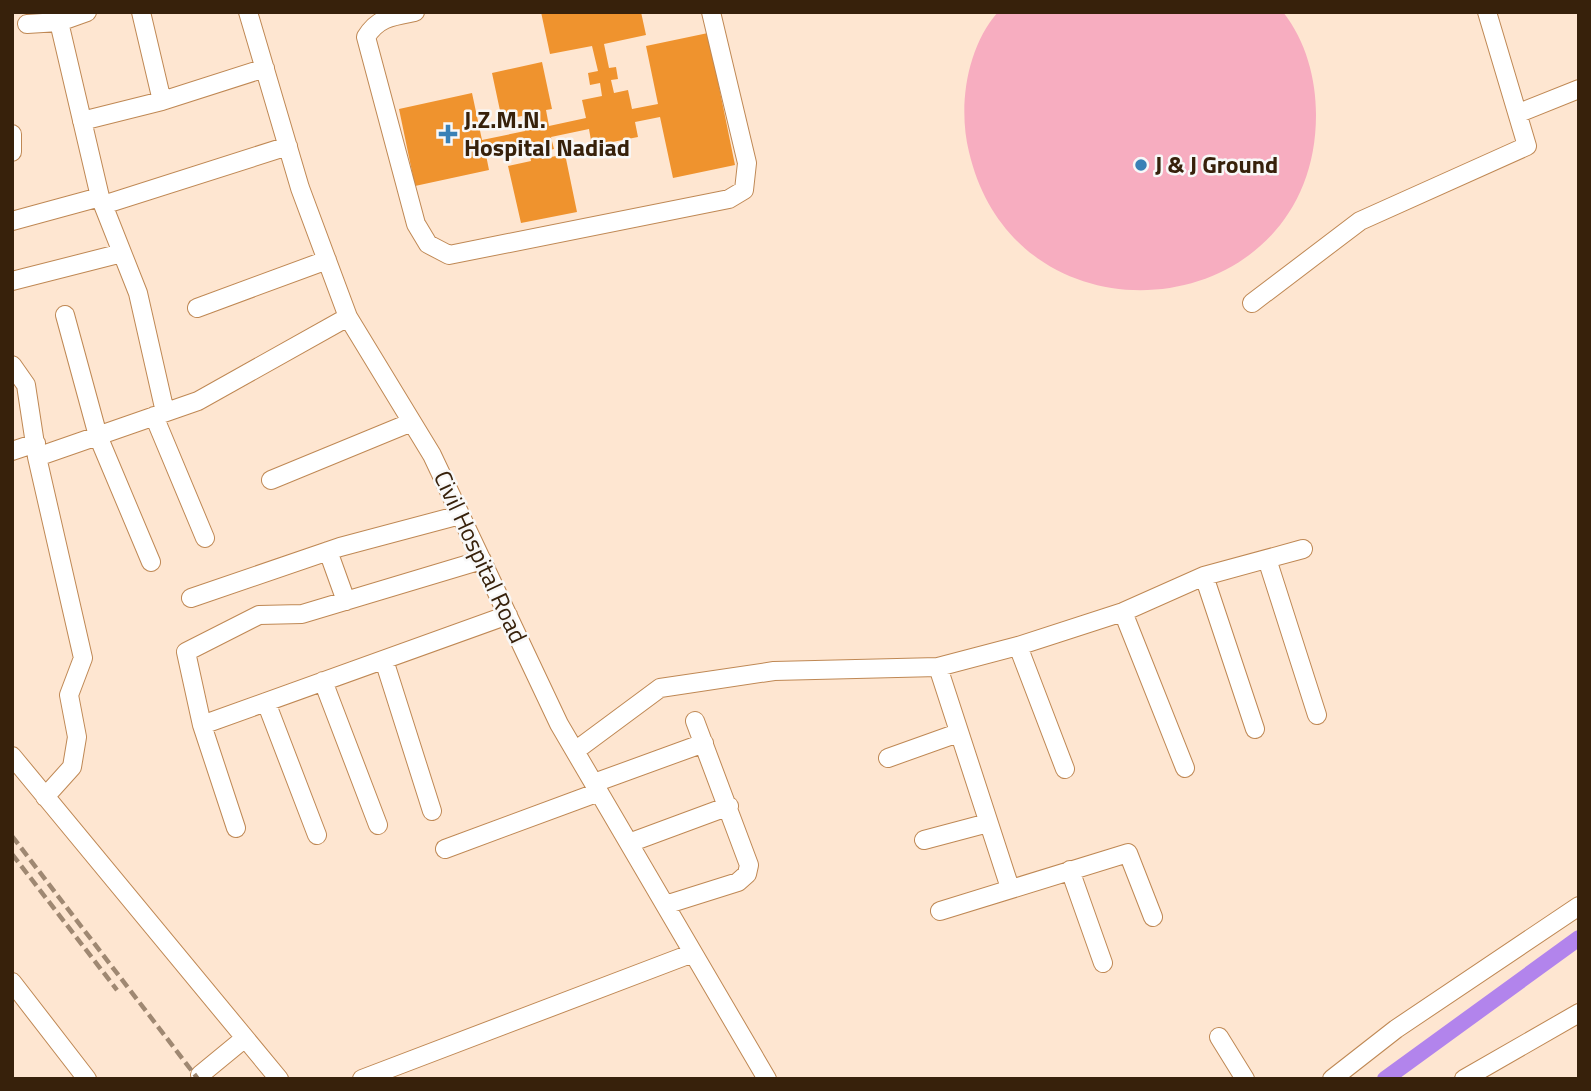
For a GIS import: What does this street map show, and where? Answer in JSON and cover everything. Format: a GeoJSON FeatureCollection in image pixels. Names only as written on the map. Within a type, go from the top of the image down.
{"type":"FeatureCollection","features":[{"type":"Feature","properties":{"kind":"street"},"geometry":{"type":"LineString","coordinates":[[27,24],[59,22],[87,12]]}},
{"type":"Feature","properties":{"kind":"street"},"geometry":{"type":"LineString","coordinates":[[141,12],[162,101]]}},
{"type":"Feature","properties":{"kind":"street","name":"Civil Hospital Road"},"geometry":{"type":"LineString","coordinates":[[248,12],[288,146],[348,317],[432,455],[575,751],[767,1079]]}},
{"type":"Feature","properties":{"kind":"street"},"geometry":{"type":"LineString","coordinates":[[415,12],[373,24],[366,37],[416,224],[428,244],[449,255],[729,199],[744,190],[747,163],[711,12]]}},
{"type":"Feature","properties":{"kind":"street"},"geometry":{"type":"LineString","coordinates":[[1252,303],[1360,221],[1523,150],[1527,141],[1487,12]]}},
{"type":"Feature","properties":{"kind":"street"},"geometry":{"type":"LineString","coordinates":[[59,22],[102,201],[138,293],[160,414],[205,538]]}},
{"type":"Feature","properties":{"kind":"street"},"geometry":{"type":"LineString","coordinates":[[82,121],[162,101],[265,68]]}},
{"type":"Feature","properties":{"kind":"street"},"geometry":{"type":"LineString","coordinates":[[1519,113],[1579,89]]}},
{"type":"Feature","properties":{"kind":"street"},"geometry":{"type":"LineString","coordinates":[[12,134],[12,152]]}},
{"type":"Feature","properties":{"kind":"street"},"geometry":{"type":"LineString","coordinates":[[12,220],[102,201],[288,146]]}},
{"type":"Feature","properties":{"kind":"street"},"geometry":{"type":"LineString","coordinates":[[12,281],[122,253]]}},
{"type":"Feature","properties":{"kind":"street"},"geometry":{"type":"LineString","coordinates":[[197,308],[327,260]]}},
{"type":"Feature","properties":{"kind":"street"},"geometry":{"type":"LineString","coordinates":[[65,316],[98,436],[151,562]]}},
{"type":"Feature","properties":{"kind":"street"},"geometry":{"type":"LineString","coordinates":[[12,451],[36,450],[98,436],[198,401],[348,317]]}},
{"type":"Feature","properties":{"kind":"street"},"geometry":{"type":"LineString","coordinates":[[12,365],[26,385],[36,450],[83,658],[69,695],[77,737],[72,767],[45,797]]}},
{"type":"Feature","properties":{"kind":"street"},"geometry":{"type":"LineString","coordinates":[[271,480],[412,422]]}},
{"type":"Feature","properties":{"kind":"street"},"geometry":{"type":"LineString","coordinates":[[191,598],[328,551],[460,515]]}},
{"type":"Feature","properties":{"kind":"street"},"geometry":{"type":"LineString","coordinates":[[575,751],[660,688],[774,671],[938,667],[1018,646],[1123,612],[1204,576],[1303,550]]}},
{"type":"Feature","properties":{"kind":"street"},"geometry":{"type":"LineString","coordinates":[[328,551],[346,601]]}},
{"type":"Feature","properties":{"kind":"street"},"geometry":{"type":"LineString","coordinates":[[1267,559],[1317,715]]}},
{"type":"Feature","properties":{"kind":"street"},"geometry":{"type":"LineString","coordinates":[[236,828],[202,725],[186,652],[259,615],[302,614],[482,560]]}},
{"type":"Feature","properties":{"kind":"street"},"geometry":{"type":"LineString","coordinates":[[1204,576],[1255,729]]}},
{"type":"Feature","properties":{"kind":"street"},"geometry":{"type":"LineString","coordinates":[[1123,612],[1185,768]]}},
{"type":"Feature","properties":{"kind":"street"},"geometry":{"type":"LineString","coordinates":[[202,725],[508,615]]}},
{"type":"Feature","properties":{"kind":"street"},"geometry":{"type":"LineString","coordinates":[[1018,646],[1065,769]]}},
{"type":"Feature","properties":{"kind":"street"},"geometry":{"type":"LineString","coordinates":[[384,660],[432,811]]}},
{"type":"Feature","properties":{"kind":"street"},"geometry":{"type":"LineString","coordinates":[[938,667],[1010,888]]}},
{"type":"Feature","properties":{"kind":"street"},"geometry":{"type":"LineString","coordinates":[[323,681],[378,825]]}},
{"type":"Feature","properties":{"kind":"street"},"geometry":{"type":"LineString","coordinates":[[266,702],[317,835]]}},
{"type":"Feature","properties":{"kind":"street"},"geometry":{"type":"LineString","coordinates":[[665,905],[738,882],[747,874],[749,865],[695,721]]}},
{"type":"Feature","properties":{"kind":"street"},"geometry":{"type":"LineString","coordinates":[[888,758],[958,733]]}},
{"type":"Feature","properties":{"kind":"street"},"geometry":{"type":"LineString","coordinates":[[445,849],[704,743]]}},
{"type":"Feature","properties":{"kind":"street"},"geometry":{"type":"LineString","coordinates":[[12,756],[279,1079]]}},
{"type":"Feature","properties":{"kind":"street"},"geometry":{"type":"LineString","coordinates":[[629,843],[729,806]]}},
{"type":"Feature","properties":{"kind":"street"},"geometry":{"type":"LineString","coordinates":[[924,841],[988,823]]}},
{"type":"Feature","properties":{"kind":"street"},"geometry":{"type":"LineString","coordinates":[[940,911],[1128,853],[1153,917]]}},
{"type":"Feature","properties":{"kind":"street"},"geometry":{"type":"LineString","coordinates":[[1070,870],[1103,963]]}},
{"type":"Feature","properties":{"kind":"street"},"geometry":{"type":"LineString","coordinates":[[1332,1079],[1396,1029],[1579,906]]}},
{"type":"Feature","properties":{"kind":"street"},"geometry":{"type":"LineString","coordinates":[[362,1079],[693,953]]}},
{"type":"Feature","properties":{"kind":"street"},"geometry":{"type":"LineString","coordinates":[[12,982],[87,1079]]}},
{"type":"Feature","properties":{"kind":"street"},"geometry":{"type":"LineString","coordinates":[[1464,1079],[1579,1013]]}},
{"type":"Feature","properties":{"kind":"street"},"geometry":{"type":"LineString","coordinates":[[1219,1037],[1245,1079]]}},
{"type":"Feature","properties":{"kind":"street"},"geometry":{"type":"LineString","coordinates":[[200,1075],[245,1038]]}},
{"type":"Feature","properties":{"kind":"shaded area","name":"J & J Ground"},"geometry":{"type":"Polygon","coordinates":[[[998,12],[1283,12],[1304,48],[1312,74],[1316,115],[1303,185],[1269,238],[1219,273],[1160,289],[1100,286],[1043,262],[998,218],[969,152],[964,117],[967,79],[978,43],[998,12]]]}},
{"type":"Feature","properties":{"kind":"building"},"geometry":{"type":"Polygon","coordinates":[[[541,12],[641,12],[646,35],[604,44],[609,68],[616,67],[618,79],[611,80],[614,93],[628,90],[632,109],[658,104],[646,46],[708,33],[735,165],[673,178],[660,117],[635,122],[638,137],[592,146],[589,129],[551,137],[554,149],[541,152],[542,159],[565,154],[577,212],[521,223],[508,166],[531,161],[527,142],[485,150],[489,170],[415,186],[399,109],[472,93],[482,140],[525,131],[522,116],[502,120],[492,73],[542,62],[552,109],[546,110],[549,126],[586,118],[582,100],[602,96],[600,83],[590,85],[588,73],[598,71],[592,46],[550,54],[541,12]]]}},
{"type":"Feature","properties":{"kind":"waterway"},"geometry":{"type":"LineString","coordinates":[[1385,1079],[1579,938]]}},
{"type":"Feature","properties":{"kind":"railway"},"geometry":{"type":"LineString","coordinates":[[12,836],[198,1079]]}},
{"type":"Feature","properties":{"kind":"railway"},"geometry":{"type":"LineString","coordinates":[[12,854],[117,990]]}},
{"type":"Feature","properties":{"kind":"place","name":"J.Z.M.N. Hospital Nadiad"},"geometry":{"type":"Point","coordinates":[448,134]}},
{"type":"Feature","properties":{"kind":"place","name":"J & J Ground"},"geometry":{"type":"Point","coordinates":[1141,165]}}]}
